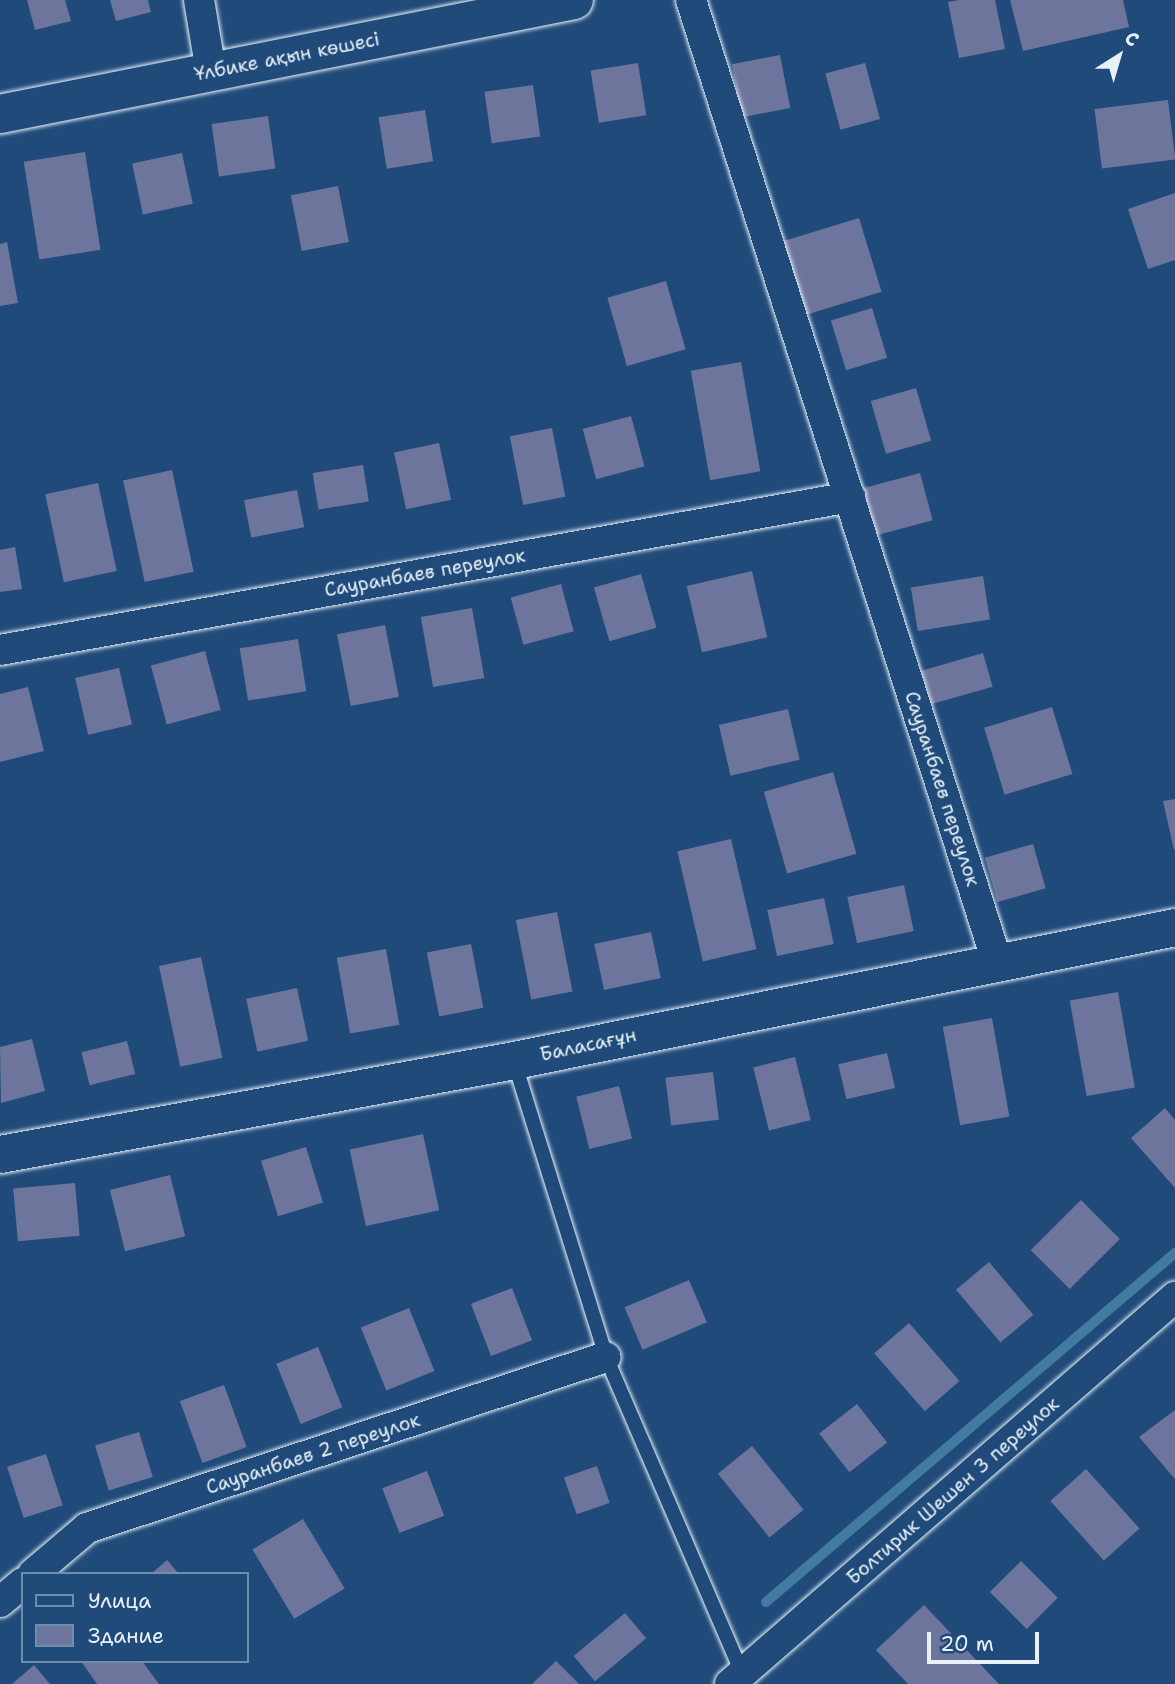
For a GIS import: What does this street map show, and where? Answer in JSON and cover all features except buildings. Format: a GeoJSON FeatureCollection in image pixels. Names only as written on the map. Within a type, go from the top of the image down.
{"type":"FeatureCollection","features":[{"type":"Feature","properties":{"kind":"main road","name":"Ұлбике ақын көшесі"},"geometry":{"type":"LineString","coordinates":[[0,114],[574,0]]}},
{"type":"Feature","properties":{"kind":"street"},"geometry":{"type":"LineString","coordinates":[[199,0],[211,72]]}},
{"type":"Feature","properties":{"kind":"street","name":"Сауранбаев переулок"},"geometry":{"type":"LineString","coordinates":[[691,0],[997,962]]}},
{"type":"Feature","properties":{"kind":"street","name":"Сауранбаев переулок"},"geometry":{"type":"LineString","coordinates":[[0,650],[850,497]]}},
{"type":"Feature","properties":{"kind":"street","name":"Баласағұн"},"geometry":{"type":"LineString","coordinates":[[0,1154],[514,1060],[1175,927]]}},
{"type":"Feature","properties":{"kind":"street","name":"Болтирик Шешен 3 переулок"},"geometry":{"type":"LineString","coordinates":[[736,1679],[1175,1297]]}},
{"type":"Feature","properties":{"kind":"street","name":"Сауранбаев 2 переулок"},"geometry":{"type":"LineString","coordinates":[[35,1572],[87,1528],[606,1357]]}},
{"type":"Feature","properties":{"kind":"street"},"geometry":{"type":"LineString","coordinates":[[0,1602],[21,1585]]}},
{"type":"Feature","properties":{"kind":"lane"},"geometry":{"type":"LineString","coordinates":[[514,1060],[606,1357],[736,1679]]}},
{"type":"Feature","properties":{"kind":"waterway"},"geometry":{"type":"LineString","coordinates":[[766,1602],[1175,1253]]}}]}
